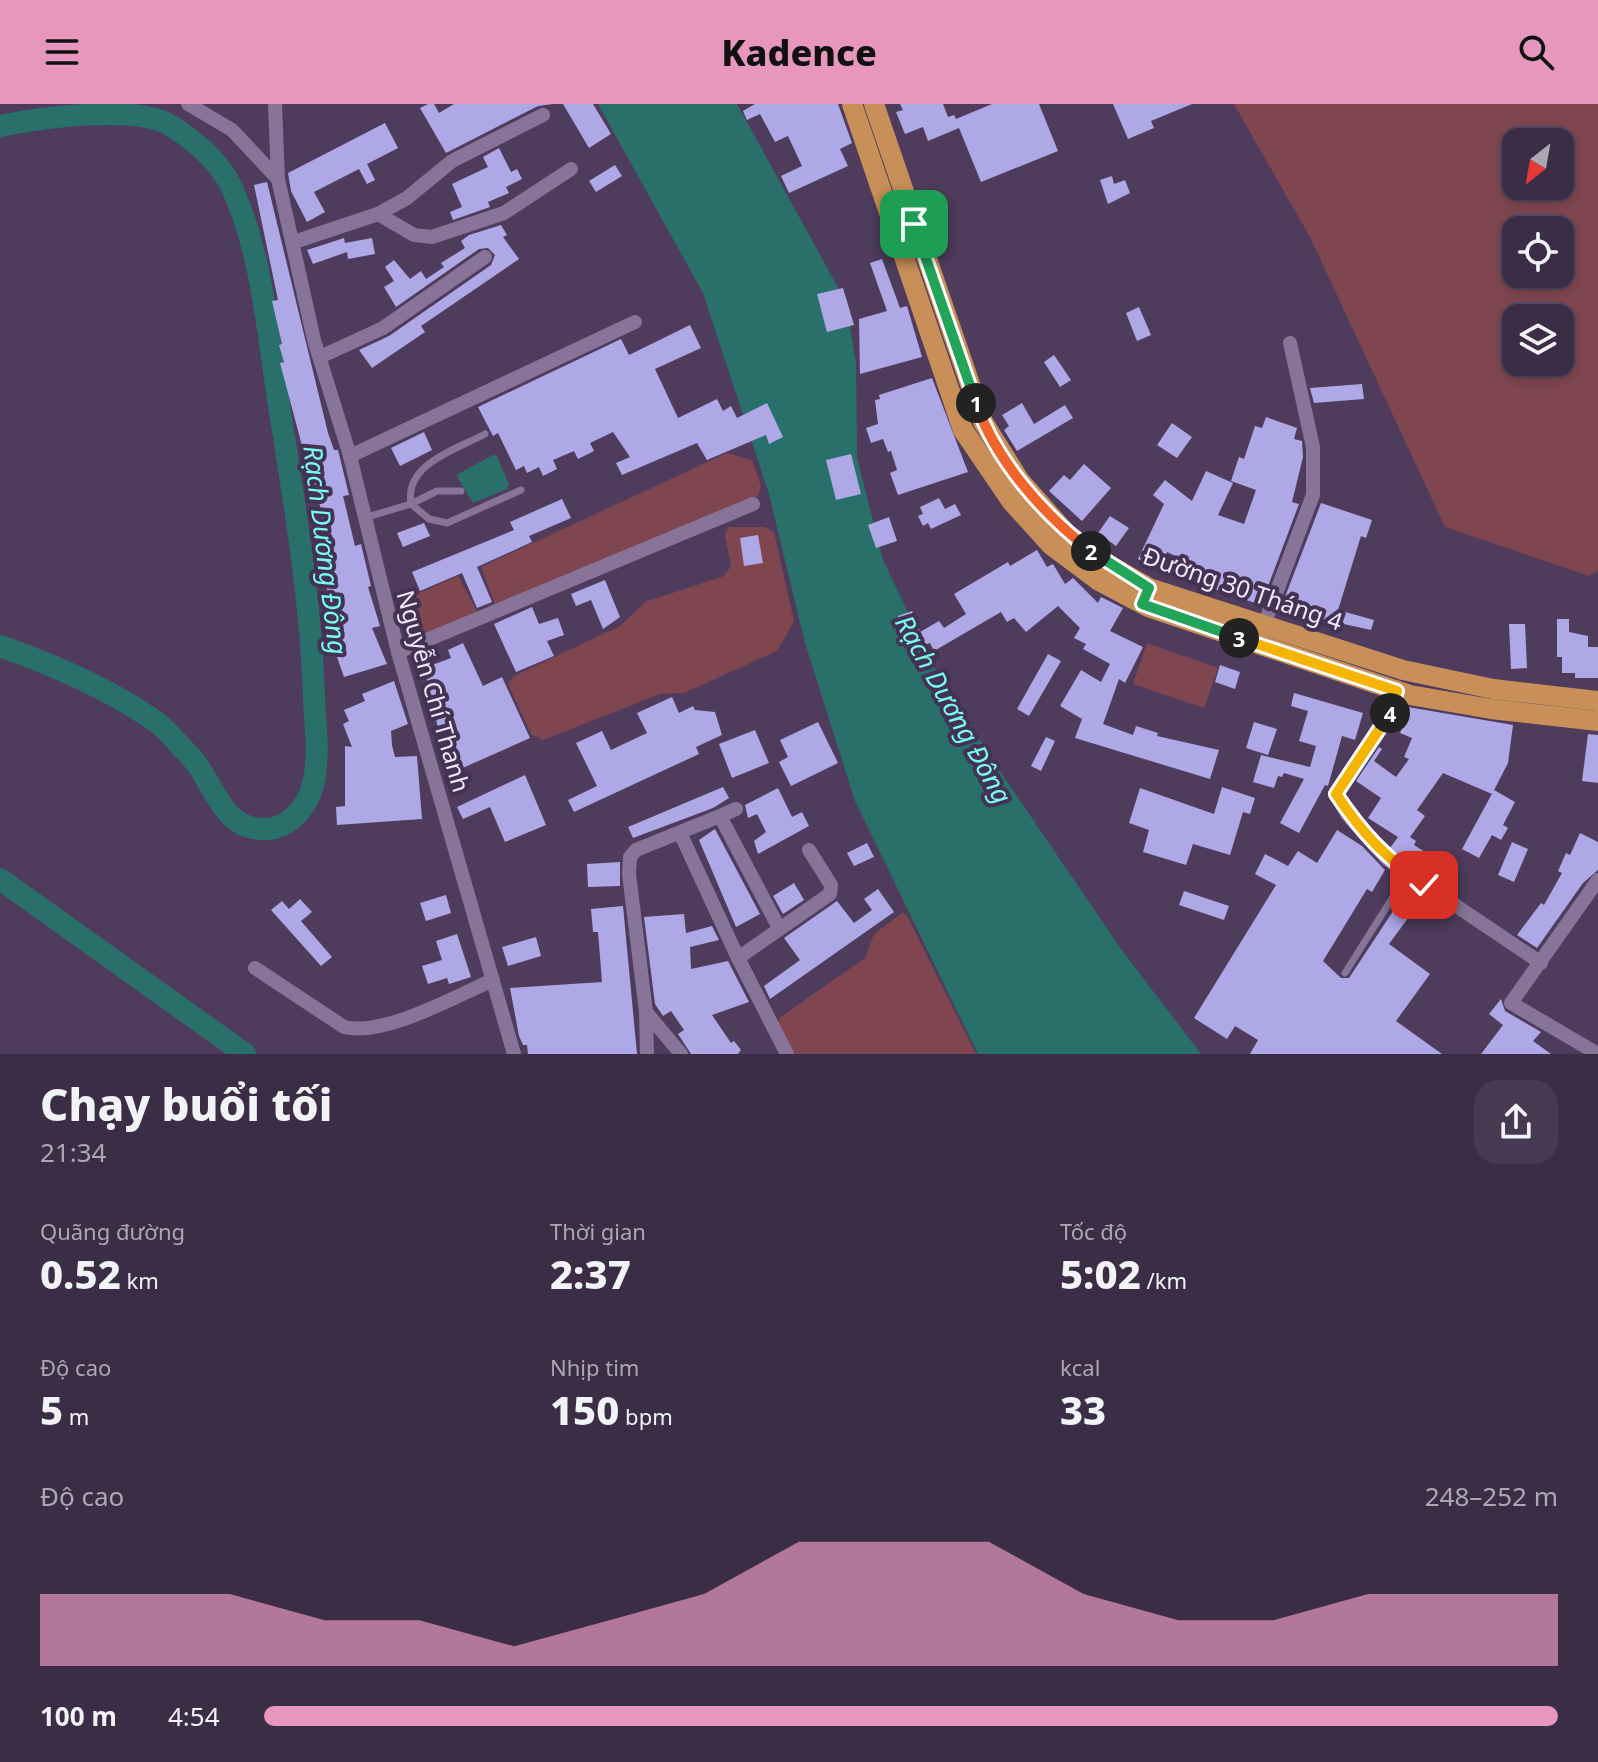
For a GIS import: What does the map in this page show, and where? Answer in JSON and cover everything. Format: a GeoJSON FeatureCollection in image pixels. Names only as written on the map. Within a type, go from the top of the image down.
{"type":"FeatureCollection","features":[{"type":"Feature","properties":{"kind":"main road","name":"Đường 30 Tháng 4"},"geometry":{"type":"LineString","coordinates":[[852,104],[877,150],[983,422],[1020,481],[1066,533],[1145,596],[1264,625],[1403,670],[1493,689],[1598,701]]}},
{"type":"Feature","properties":{"kind":"main road","name":"Đường 30 Tháng 4"},"geometry":{"type":"LineString","coordinates":[[874,104],[877,150],[963,430],[1012,502],[1051,545],[1099,581],[1397,691],[1491,709],[1598,721]]}},
{"type":"Feature","properties":{"kind":"main road"},"geometry":{"type":"LineString","coordinates":[[963,430],[983,422]]}},
{"type":"Feature","properties":{"kind":"main road"},"geometry":{"type":"LineString","coordinates":[[1397,691],[1403,670]]}},
{"type":"Feature","properties":{"kind":"street"},"geometry":{"type":"LineString","coordinates":[[188,104],[232,130],[278,179]]}},
{"type":"Feature","properties":{"kind":"street","name":"Nguyễn Chí Thanh"},"geometry":{"type":"LineString","coordinates":[[275,104],[278,179],[314,340],[350,456],[398,652],[514,1054]]}},
{"type":"Feature","properties":{"kind":"street"},"geometry":{"type":"LineString","coordinates":[[294,242],[378,214],[407,198],[452,161],[543,115]]}},
{"type":"Feature","properties":{"kind":"street"},"geometry":{"type":"LineString","coordinates":[[378,214],[414,235],[432,237],[504,213],[571,169]]}},
{"type":"Feature","properties":{"kind":"street"},"geometry":{"type":"LineString","coordinates":[[320,357],[383,328],[485,257]]}},
{"type":"Feature","properties":{"kind":"street"},"geometry":{"type":"LineString","coordinates":[[350,456],[635,322]]}},
{"type":"Feature","properties":{"kind":"street"},"geometry":{"type":"LineString","coordinates":[[1264,625],[1313,495],[1313,447],[1290,343]]}},
{"type":"Feature","properties":{"kind":"street"},"geometry":{"type":"LineString","coordinates":[[398,652],[753,504]]}},
{"type":"Feature","properties":{"kind":"street"},"geometry":{"type":"LineString","coordinates":[[1397,691],[1390,713],[1359,753],[1336,794],[1347,814],[1388,860],[1541,963]]}},
{"type":"Feature","properties":{"kind":"street"},"geometry":{"type":"LineString","coordinates":[[647,1054],[646,1012],[629,863],[636,850],[681,835],[736,809]]}},
{"type":"Feature","properties":{"kind":"street"},"geometry":{"type":"LineString","coordinates":[[720,816],[779,928]]}},
{"type":"Feature","properties":{"kind":"street"},"geometry":{"type":"LineString","coordinates":[[681,835],[787,1054]]}},
{"type":"Feature","properties":{"kind":"street"},"geometry":{"type":"LineString","coordinates":[[738,958],[830,894],[831,885],[809,850]]}},
{"type":"Feature","properties":{"kind":"street"},"geometry":{"type":"LineString","coordinates":[[1598,880],[1511,1003],[1598,1054]]}},
{"type":"Feature","properties":{"kind":"street"},"geometry":{"type":"LineString","coordinates":[[255,968],[344,1027],[354,1030],[405,1018],[493,980]]}},
{"type":"Feature","properties":{"kind":"street"},"geometry":{"type":"LineString","coordinates":[[646,1012],[681,1054]]}},
{"type":"Feature","properties":{"kind":"lane"},"geometry":{"type":"LineString","coordinates":[[485,434],[422,468],[409,493],[411,504],[429,519],[447,523],[521,490]]}},
{"type":"Feature","properties":{"kind":"lane"},"geometry":{"type":"LineString","coordinates":[[364,518],[411,504],[437,491],[461,491]]}},
{"type":"Feature","properties":{"kind":"lane"},"geometry":{"type":"LineString","coordinates":[[1345,973],[1408,873]]}},
{"type":"Feature","properties":{"kind":"shaded area"},"geometry":{"type":"Polygon","coordinates":[[[1234,104],[1598,104],[1598,570],[1589,576],[1445,527],[1310,237],[1234,104]]]}},
{"type":"Feature","properties":{"kind":"shaded area"},"geometry":{"type":"Polygon","coordinates":[[[727,453],[752,460],[761,486],[758,496],[505,606],[495,604],[481,567],[727,453]]]}},
{"type":"Feature","properties":{"kind":"shaded area"},"geometry":{"type":"Polygon","coordinates":[[[729,527],[765,527],[774,532],[794,621],[777,651],[684,693],[660,694],[543,740],[531,734],[508,684],[514,676],[620,626],[645,602],[724,576],[731,566],[725,535],[729,527]]]}},
{"type":"Feature","properties":{"kind":"shaded area"},"geometry":{"type":"Polygon","coordinates":[[[458,576],[478,613],[414,640],[404,603],[406,599],[458,576]]]}},
{"type":"Feature","properties":{"kind":"shaded area"},"geometry":{"type":"Polygon","coordinates":[[[1147,643],[1218,668],[1204,708],[1133,684],[1147,643]]]}},
{"type":"Feature","properties":{"kind":"shaded area"},"geometry":{"type":"Polygon","coordinates":[[[902,913],[906,914],[976,1054],[792,1054],[778,1029],[779,1018],[865,958],[874,934],[902,913]]]}},
{"type":"Feature","properties":{"kind":"water"},"geometry":{"type":"Polygon","coordinates":[[[598,104],[737,104],[846,302],[856,363],[857,458],[883,560],[933,665],[993,761],[1121,949],[1201,1054],[978,1054],[855,801],[805,643],[769,494],[703,293],[598,104]]]}},
{"type":"Feature","properties":{"kind":"water"},"geometry":{"type":"Polygon","coordinates":[[[493,455],[497,456],[509,485],[507,489],[473,503],[456,475],[493,455]]]}},
{"type":"Feature","properties":{"kind":"building"},"geometry":{"type":"Polygon","coordinates":[[[434,104],[439,113],[454,104],[553,104],[538,106],[446,153],[420,108],[434,104]]]}},
{"type":"Feature","properties":{"kind":"building"},"geometry":{"type":"Polygon","coordinates":[[[563,104],[593,104],[611,134],[589,148],[563,104]]]}},
{"type":"Feature","properties":{"kind":"building"},"geometry":{"type":"Polygon","coordinates":[[[755,104],[838,104],[852,143],[840,149],[848,166],[789,193],[781,176],[802,166],[788,136],[775,142],[760,114],[747,120],[743,111],[755,104]]]}},
{"type":"Feature","properties":{"kind":"building"},"geometry":{"type":"Polygon","coordinates":[[[900,104],[943,104],[948,117],[954,115],[956,119],[992,104],[1039,104],[1058,151],[981,182],[959,128],[928,141],[923,127],[905,134],[896,112],[903,110],[900,104]]]}},
{"type":"Feature","properties":{"kind":"building"},"geometry":{"type":"Polygon","coordinates":[[[1113,104],[1192,104],[1151,121],[1154,128],[1128,139],[1113,104]]]}},
{"type":"Feature","properties":{"kind":"building"},"geometry":{"type":"Polygon","coordinates":[[[385,123],[398,148],[367,164],[375,180],[367,184],[359,169],[314,192],[325,212],[307,222],[291,191],[288,173],[385,123]]]}},
{"type":"Feature","properties":{"kind":"building"},"geometry":{"type":"Polygon","coordinates":[[[499,148],[511,172],[517,169],[522,179],[506,187],[509,193],[488,202],[490,207],[453,220],[450,212],[462,207],[452,184],[488,167],[483,157],[499,148]]]}},
{"type":"Feature","properties":{"kind":"building"},"geometry":{"type":"Polygon","coordinates":[[[615,165],[622,176],[596,192],[589,181],[615,165]]]}},
{"type":"Feature","properties":{"kind":"building"},"geometry":{"type":"Polygon","coordinates":[[[1112,176],[1114,184],[1125,180],[1130,193],[1108,204],[1100,180],[1112,176]]]}},
{"type":"Feature","properties":{"kind":"building"},"geometry":{"type":"Polygon","coordinates":[[[267,182],[328,433],[334,450],[338,450],[349,495],[343,496],[355,546],[361,544],[371,586],[368,587],[380,626],[372,628],[387,664],[344,677],[337,657],[343,655],[338,639],[342,637],[317,558],[321,557],[321,510],[313,477],[317,476],[312,455],[305,457],[280,363],[284,362],[279,345],[282,344],[272,301],[278,300],[254,185],[267,182]]]}},
{"type":"Feature","properties":{"kind":"building"},"geometry":{"type":"Polygon","coordinates":[[[501,225],[507,235],[503,237],[519,259],[421,326],[425,332],[372,368],[359,350],[389,336],[491,265],[495,255],[488,248],[479,249],[396,307],[384,287],[394,281],[385,267],[394,260],[410,279],[421,271],[426,279],[444,267],[441,263],[465,248],[461,241],[469,235],[501,225]]]}},
{"type":"Feature","properties":{"kind":"building"},"geometry":{"type":"Polygon","coordinates":[[[344,238],[345,243],[372,238],[375,254],[348,259],[347,252],[313,264],[307,250],[344,238]]]}},
{"type":"Feature","properties":{"kind":"building"},"geometry":{"type":"Polygon","coordinates":[[[882,259],[900,308],[907,306],[922,357],[860,374],[859,319],[887,311],[870,263],[882,259]]]}},
{"type":"Feature","properties":{"kind":"building"},"geometry":{"type":"Polygon","coordinates":[[[843,288],[854,325],[827,332],[817,294],[843,288]]]}},
{"type":"Feature","properties":{"kind":"building"},"geometry":{"type":"Polygon","coordinates":[[[1139,307],[1151,335],[1137,341],[1126,313],[1139,307]]]}},
{"type":"Feature","properties":{"kind":"building"},"geometry":{"type":"Polygon","coordinates":[[[690,325],[701,348],[655,369],[678,418],[717,399],[723,411],[731,406],[737,418],[767,403],[783,437],[769,444],[766,435],[707,460],[697,443],[622,475],[616,463],[630,457],[613,432],[590,443],[594,451],[578,459],[574,451],[553,460],[557,469],[543,476],[539,467],[527,473],[524,466],[516,470],[498,433],[493,436],[478,407],[621,339],[629,355],[690,325]]]}},
{"type":"Feature","properties":{"kind":"building"},"geometry":{"type":"Polygon","coordinates":[[[1054,355],[1071,380],[1060,387],[1044,362],[1054,355]]]}},
{"type":"Feature","properties":{"kind":"building"},"geometry":{"type":"Polygon","coordinates":[[[932,378],[968,472],[898,495],[890,473],[897,470],[891,451],[888,452],[883,439],[871,443],[866,428],[878,424],[875,400],[880,399],[879,395],[932,378]]]}},
{"type":"Feature","properties":{"kind":"building"},"geometry":{"type":"Polygon","coordinates":[[[1362,384],[1364,399],[1314,403],[1310,388],[1362,384]]]}},
{"type":"Feature","properties":{"kind":"building"},"geometry":{"type":"Polygon","coordinates":[[[1022,403],[1034,424],[1065,405],[1073,418],[1017,451],[1004,430],[1009,426],[1002,415],[1022,403]]]}},
{"type":"Feature","properties":{"kind":"building"},"geometry":{"type":"Polygon","coordinates":[[[1266,417],[1297,428],[1294,439],[1302,441],[1303,457],[1292,502],[1299,504],[1261,605],[1190,581],[1195,565],[1167,552],[1160,569],[1138,559],[1164,504],[1153,495],[1165,480],[1192,501],[1206,471],[1233,483],[1218,515],[1244,524],[1256,490],[1231,481],[1239,457],[1244,459],[1255,426],[1262,428],[1266,417]]]}},
{"type":"Feature","properties":{"kind":"building"},"geometry":{"type":"Polygon","coordinates":[[[1172,423],[1192,437],[1177,458],[1157,445],[1172,423]]]}},
{"type":"Feature","properties":{"kind":"building"},"geometry":{"type":"Polygon","coordinates":[[[424,432],[432,450],[400,466],[391,448],[424,432]]]}},
{"type":"Feature","properties":{"kind":"building"},"geometry":{"type":"Polygon","coordinates":[[[851,454],[861,494],[836,500],[826,460],[851,454]]]}},
{"type":"Feature","properties":{"kind":"building"},"geometry":{"type":"Polygon","coordinates":[[[1084,464],[1111,488],[1082,521],[1049,491],[1064,475],[1070,480],[1084,464]]]}},
{"type":"Feature","properties":{"kind":"building"},"geometry":{"type":"Polygon","coordinates":[[[939,498],[945,509],[955,504],[961,515],[931,529],[928,523],[923,526],[918,516],[923,514],[920,507],[939,498]]]}},
{"type":"Feature","properties":{"kind":"building"},"geometry":{"type":"Polygon","coordinates":[[[562,499],[571,518],[529,536],[532,542],[477,567],[492,602],[477,608],[462,573],[420,591],[412,572],[514,530],[510,522],[562,499]]]}},
{"type":"Feature","properties":{"kind":"building"},"geometry":{"type":"Polygon","coordinates":[[[1321,503],[1372,520],[1366,538],[1361,536],[1338,610],[1374,620],[1371,630],[1280,610],[1321,503]]]}},
{"type":"Feature","properties":{"kind":"building"},"geometry":{"type":"Polygon","coordinates":[[[1110,516],[1129,528],[1116,546],[1098,533],[1110,516]]]}},
{"type":"Feature","properties":{"kind":"building"},"geometry":{"type":"Polygon","coordinates":[[[889,517],[897,541],[876,548],[868,525],[889,517]]]}},
{"type":"Feature","properties":{"kind":"building"},"geometry":{"type":"Polygon","coordinates":[[[424,523],[430,536],[403,547],[397,533],[424,523]]]}},
{"type":"Feature","properties":{"kind":"building"},"geometry":{"type":"Polygon","coordinates":[[[758,535],[763,563],[744,566],[740,538],[758,535]]]}},
{"type":"Feature","properties":{"kind":"building"},"geometry":{"type":"Polygon","coordinates":[[[1037,550],[1047,567],[1053,564],[1065,584],[1073,578],[1098,603],[1101,597],[1123,608],[1110,631],[1143,647],[1125,683],[1119,679],[1103,724],[1133,735],[1136,726],[1158,733],[1157,736],[1219,750],[1210,779],[1075,738],[1082,719],[1060,706],[1081,670],[1101,682],[1110,664],[1083,649],[1086,644],[1074,638],[1080,628],[1058,606],[1026,632],[1014,618],[1007,622],[1001,612],[934,651],[930,643],[910,650],[898,616],[912,611],[920,632],[939,621],[944,628],[966,614],[954,594],[1008,562],[1010,566],[1037,550]]]}},
{"type":"Feature","properties":{"kind":"building"},"geometry":{"type":"Polygon","coordinates":[[[605,580],[620,617],[603,629],[591,600],[576,606],[571,594],[605,580]]]}},
{"type":"Feature","properties":{"kind":"building"},"geometry":{"type":"Polygon","coordinates":[[[532,607],[539,624],[558,618],[564,635],[547,641],[554,656],[516,672],[494,624],[532,607]]]}},
{"type":"Feature","properties":{"kind":"building"},"geometry":{"type":"Polygon","coordinates":[[[1557,619],[1569,619],[1569,632],[1588,636],[1588,647],[1598,647],[1598,678],[1575,678],[1575,673],[1562,673],[1562,657],[1557,657],[1557,619]]]}},
{"type":"Feature","properties":{"kind":"building"},"geometry":{"type":"Polygon","coordinates":[[[1509,624],[1525,624],[1527,668],[1511,669],[1509,624]]]}},
{"type":"Feature","properties":{"kind":"building"},"geometry":{"type":"Polygon","coordinates":[[[463,643],[483,686],[502,677],[530,738],[449,774],[424,668],[451,658],[448,650],[463,643]]]}},
{"type":"Feature","properties":{"kind":"building"},"geometry":{"type":"Polygon","coordinates":[[[1048,654],[1061,661],[1029,716],[1017,709],[1048,654]]]}},
{"type":"Feature","properties":{"kind":"building"},"geometry":{"type":"Polygon","coordinates":[[[1220,665],[1240,672],[1235,689],[1215,682],[1220,665]]]}},
{"type":"Feature","properties":{"kind":"building"},"geometry":{"type":"Polygon","coordinates":[[[394,681],[408,724],[391,731],[392,745],[395,757],[417,756],[422,819],[337,825],[336,807],[345,806],[345,746],[352,747],[343,724],[349,721],[344,710],[365,701],[362,694],[394,681]]]}},
{"type":"Feature","properties":{"kind":"building"},"geometry":{"type":"Polygon","coordinates":[[[1294,693],[1363,713],[1355,740],[1342,736],[1328,786],[1325,785],[1299,833],[1280,823],[1304,779],[1284,773],[1282,777],[1278,776],[1274,788],[1253,782],[1261,755],[1310,767],[1316,746],[1299,741],[1308,711],[1291,706],[1294,693]]]}},
{"type":"Feature","properties":{"kind":"building"},"geometry":{"type":"Polygon","coordinates":[[[672,697],[679,713],[693,706],[695,710],[715,712],[722,735],[696,747],[699,754],[574,812],[568,800],[597,786],[576,743],[602,731],[611,750],[647,733],[637,713],[672,697]]]}},
{"type":"Feature","properties":{"kind":"building"},"geometry":{"type":"Polygon","coordinates":[[[1402,706],[1513,725],[1508,763],[1492,794],[1443,773],[1417,810],[1425,816],[1410,837],[1416,841],[1414,845],[1433,857],[1427,874],[1390,848],[1398,837],[1368,818],[1381,798],[1356,781],[1379,747],[1382,749],[1374,761],[1396,777],[1409,759],[1404,757],[1412,738],[1400,733],[1404,723],[1395,720],[1402,706]]]}},
{"type":"Feature","properties":{"kind":"building"},"geometry":{"type":"Polygon","coordinates":[[[818,722],[838,763],[791,786],[779,762],[788,757],[780,740],[818,722]]]}},
{"type":"Feature","properties":{"kind":"building"},"geometry":{"type":"Polygon","coordinates":[[[1254,722],[1277,729],[1268,755],[1246,748],[1254,722]]]}},
{"type":"Feature","properties":{"kind":"building"},"geometry":{"type":"Polygon","coordinates":[[[755,730],[769,763],[732,778],[719,744],[755,730]]]}},
{"type":"Feature","properties":{"kind":"building"},"geometry":{"type":"Polygon","coordinates":[[[1588,734],[1598,735],[1598,783],[1582,781],[1588,734]]]}},
{"type":"Feature","properties":{"kind":"building"},"geometry":{"type":"Polygon","coordinates":[[[1046,737],[1055,741],[1041,771],[1031,766],[1046,737]]]}},
{"type":"Feature","properties":{"kind":"building"},"geometry":{"type":"Polygon","coordinates":[[[525,775],[546,825],[505,842],[490,807],[463,819],[457,807],[525,775]]]}},
{"type":"Feature","properties":{"kind":"building"},"geometry":{"type":"Polygon","coordinates":[[[723,787],[729,798],[713,808],[633,838],[628,827],[723,787]]]}},
{"type":"Feature","properties":{"kind":"building"},"geometry":{"type":"Polygon","coordinates":[[[1222,787],[1255,798],[1250,814],[1243,812],[1230,855],[1193,844],[1186,865],[1143,852],[1149,830],[1129,823],[1140,788],[1214,814],[1222,787]]]}},
{"type":"Feature","properties":{"kind":"building"},"geometry":{"type":"Polygon","coordinates":[[[778,788],[792,817],[802,812],[809,826],[758,854],[754,841],[766,832],[757,814],[748,818],[745,805],[778,788]]]}},
{"type":"Feature","properties":{"kind":"building"},"geometry":{"type":"Polygon","coordinates":[[[1494,790],[1515,802],[1503,825],[1508,828],[1501,840],[1492,835],[1479,858],[1462,849],[1494,790]]]}},
{"type":"Feature","properties":{"kind":"building"},"geometry":{"type":"Polygon","coordinates":[[[715,829],[760,914],[736,927],[699,840],[715,829]]]}},
{"type":"Feature","properties":{"kind":"building"},"geometry":{"type":"Polygon","coordinates":[[[1337,830],[1362,846],[1385,870],[1372,892],[1367,889],[1323,961],[1341,978],[1349,978],[1403,896],[1417,906],[1389,944],[1430,974],[1396,1021],[1442,1054],[1250,1054],[1258,1040],[1235,1026],[1227,1039],[1194,1018],[1276,885],[1255,874],[1265,854],[1288,866],[1298,851],[1317,863],[1337,830]]]}},
{"type":"Feature","properties":{"kind":"building"},"geometry":{"type":"Polygon","coordinates":[[[1580,833],[1598,842],[1598,870],[1583,883],[1537,948],[1517,935],[1541,903],[1544,905],[1562,873],[1558,871],[1566,853],[1570,855],[1580,833]]]}},
{"type":"Feature","properties":{"kind":"building"},"geometry":{"type":"Polygon","coordinates":[[[1512,842],[1528,849],[1514,882],[1498,875],[1512,842]]]}},
{"type":"Feature","properties":{"kind":"building"},"geometry":{"type":"Polygon","coordinates":[[[867,843],[874,857],[854,866],[847,853],[867,843]]]}},
{"type":"Feature","properties":{"kind":"building"},"geometry":{"type":"Polygon","coordinates":[[[620,862],[620,886],[588,887],[587,864],[620,862]]]}},
{"type":"Feature","properties":{"kind":"building"},"geometry":{"type":"Polygon","coordinates":[[[794,883],[804,900],[783,914],[773,896],[794,883]]]}},
{"type":"Feature","properties":{"kind":"building"},"geometry":{"type":"Polygon","coordinates":[[[878,889],[894,912],[770,999],[764,986],[800,960],[784,938],[837,901],[854,923],[872,910],[864,899],[878,889]]]}},
{"type":"Feature","properties":{"kind":"building"},"geometry":{"type":"Polygon","coordinates":[[[1184,891],[1229,906],[1224,920],[1179,905],[1184,891]]]}},
{"type":"Feature","properties":{"kind":"building"},"geometry":{"type":"Polygon","coordinates":[[[446,895],[451,913],[426,921],[420,903],[446,895]]]}},
{"type":"Feature","properties":{"kind":"building"},"geometry":{"type":"Polygon","coordinates":[[[300,899],[312,912],[301,921],[332,957],[321,966],[271,910],[282,901],[289,909],[300,899]]]}},
{"type":"Feature","properties":{"kind":"building"},"geometry":{"type":"Polygon","coordinates":[[[623,906],[637,1054],[528,1054],[527,1045],[523,1045],[519,1036],[510,988],[602,982],[598,932],[593,932],[591,909],[623,906]]]}},
{"type":"Feature","properties":{"kind":"building"},"geometry":{"type":"Polygon","coordinates":[[[684,914],[686,933],[712,926],[719,940],[690,947],[691,969],[728,961],[749,1002],[712,1015],[731,1043],[734,1041],[741,1050],[738,1054],[691,1054],[678,1034],[684,1030],[671,1011],[663,1016],[655,1004],[644,917],[684,914]]]}},
{"type":"Feature","properties":{"kind":"building"},"geometry":{"type":"Polygon","coordinates":[[[457,934],[471,977],[449,984],[447,978],[428,984],[422,966],[442,960],[436,941],[457,934]]]}},
{"type":"Feature","properties":{"kind":"building"},"geometry":{"type":"Polygon","coordinates":[[[536,937],[541,956],[508,966],[502,947],[536,937]]]}},
{"type":"Feature","properties":{"kind":"building"},"geometry":{"type":"Polygon","coordinates":[[[1501,999],[1505,1011],[1541,1032],[1533,1041],[1551,1054],[1481,1054],[1503,1025],[1489,1014],[1501,999]]]}},
{"type":"Feature","properties":{"kind":"waterway","name":"Rạch Dương Đông"},"geometry":{"type":"LineString","coordinates":[[0,126],[86,115],[134,115],[154,119],[170,125],[197,145],[221,169],[232,188],[258,269],[302,554],[310,625],[316,736],[316,765],[310,794],[299,812],[283,824],[263,829],[249,827],[228,813],[191,757],[155,721],[80,678],[0,646]]}},
{"type":"Feature","properties":{"kind":"waterway","name":"Rạch Dương Đông"},"geometry":{"type":"LineString","coordinates":[[0,879],[245,1054]]}},
{"type":"Feature","properties":{"kind":"route"},"geometry":{"type":"LineString","coordinates":[[914,224],[983,422],[1020,481],[1066,533],[1109,565],[1149,588],[1142,604],[1148,607],[1397,691],[1390,713],[1359,753],[1336,794],[1347,814],[1388,860],[1424,885]]}}]}
